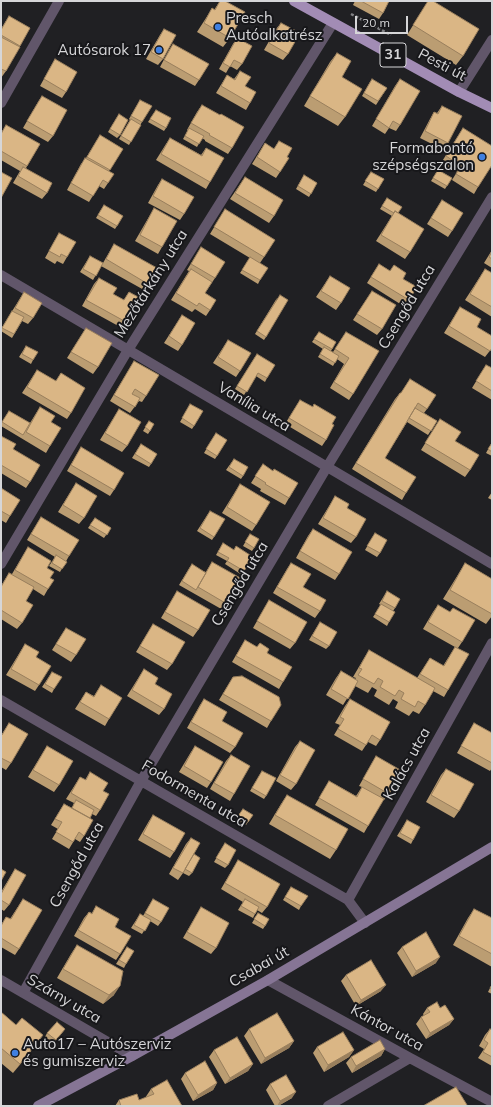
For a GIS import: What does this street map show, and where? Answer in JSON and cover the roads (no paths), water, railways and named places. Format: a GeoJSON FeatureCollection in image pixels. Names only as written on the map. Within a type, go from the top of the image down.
{"type":"FeatureCollection","features":[{"type":"Feature","properties":{"kind":"main road","name":"Pesti út"},"geometry":{"type":"LineString","coordinates":[[294,1],[459,92],[492,108]]}},
{"type":"Feature","properties":{"kind":"main road","name":"Csabai út"},"geometry":{"type":"LineString","coordinates":[[38,1106],[132,1056],[268,980],[492,847]]}},
{"type":"Feature","properties":{"kind":"street"},"geometry":{"type":"LineString","coordinates":[[1,103],[59,1]]}},
{"type":"Feature","properties":{"kind":"street","name":"Mezőtárkány utca"},"geometry":{"type":"LineString","coordinates":[[1,564],[128,350],[334,23]]}},
{"type":"Feature","properties":{"kind":"street"},"geometry":{"type":"LineString","coordinates":[[459,92],[492,40]]}},
{"type":"Feature","properties":{"kind":"street","name":"Csengőd utca"},"geometry":{"type":"LineString","coordinates":[[23,993],[141,781],[327,467],[492,197]]}},
{"type":"Feature","properties":{"kind":"street","name":"Vanília utca"},"geometry":{"type":"LineString","coordinates":[[1,275],[492,564]]}},
{"type":"Feature","properties":{"kind":"street","name":"Kalács utca"},"geometry":{"type":"LineString","coordinates":[[348,900],[492,644]]}},
{"type":"Feature","properties":{"kind":"street","name":"Fodormenta utca"},"geometry":{"type":"LineString","coordinates":[[1,700],[348,900],[365,922]]}},
{"type":"Feature","properties":{"kind":"street","name":"Szárny utca"},"geometry":{"type":"LineString","coordinates":[[1,980],[132,1056]]}},
{"type":"Feature","properties":{"kind":"street","name":"Kántor utca"},"geometry":{"type":"LineString","coordinates":[[268,980],[492,1102]]}},
{"type":"Feature","properties":{"kind":"street"},"geometry":{"type":"LineString","coordinates":[[328,1106],[410,1058]]}},
{"type":"Feature","properties":{"kind":"place","name":"Presch Autóalkatrész"},"geometry":{"type":"Point","coordinates":[218,27]}},
{"type":"Feature","properties":{"kind":"place","name":"Autósarok 17"},"geometry":{"type":"Point","coordinates":[159,50]}},
{"type":"Feature","properties":{"kind":"place","name":"Formabontó szépségszalon"},"geometry":{"type":"Point","coordinates":[482,157]}},
{"type":"Feature","properties":{"kind":"place","name":"Auto17 – Autószerviz és gumiszerviz"},"geometry":{"type":"Point","coordinates":[15,1053]}}]}
